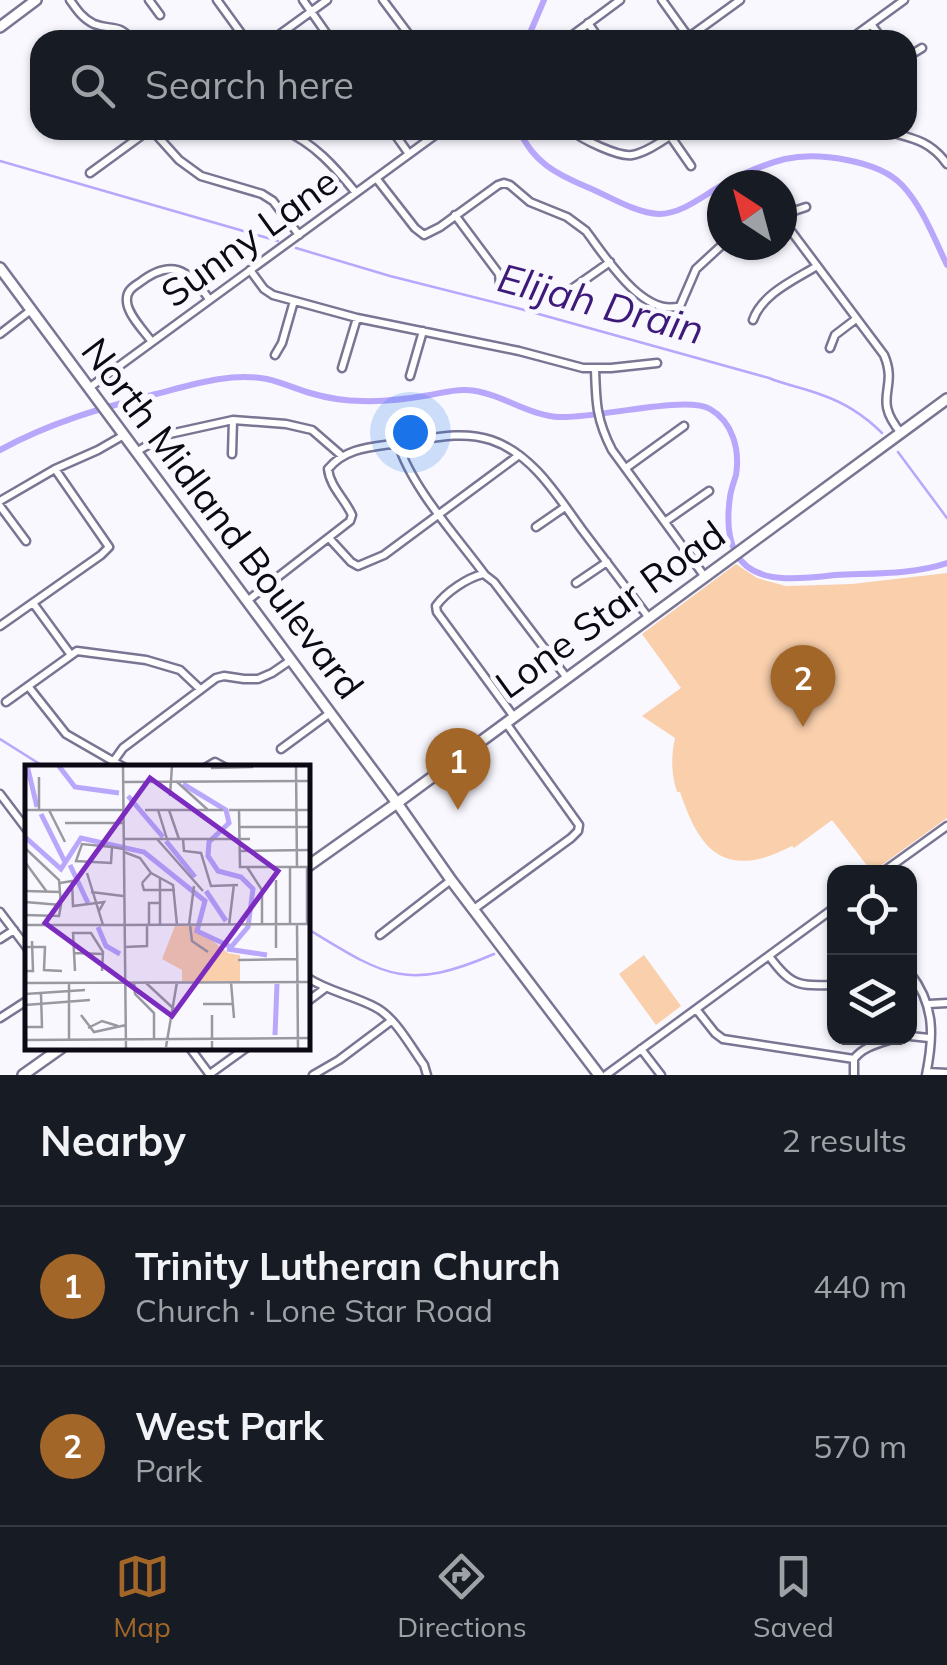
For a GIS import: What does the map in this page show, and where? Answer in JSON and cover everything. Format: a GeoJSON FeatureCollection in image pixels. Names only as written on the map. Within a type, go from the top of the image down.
{"type":"FeatureCollection","features":[{"type":"Feature","properties":{"kind":"main road"},"geometry":{"type":"LineString","coordinates":[[0,26],[36,0]]}},
{"type":"Feature","properties":{"kind":"main road","name":"North Midland Boulevard"},"geometry":{"type":"LineString","coordinates":[[0,268],[451,880],[602,1075]]}},
{"type":"Feature","properties":{"kind":"main road","name":"Lone Star Road"},"geometry":{"type":"LineString","coordinates":[[310,865],[947,399]]}},
{"type":"Feature","properties":{"kind":"main road"},"geometry":{"type":"LineString","coordinates":[[23,1075],[57,1050]]}},
{"type":"Feature","properties":{"kind":"street"},"geometry":{"type":"LineString","coordinates":[[70,0],[92,23],[122,30]]}},
{"type":"Feature","properties":{"kind":"street"},"geometry":{"type":"LineString","coordinates":[[149,0],[160,15]]}},
{"type":"Feature","properties":{"kind":"street"},"geometry":{"type":"LineString","coordinates":[[217,0],[239,30]]}},
{"type":"Feature","properties":{"kind":"street"},"geometry":{"type":"LineString","coordinates":[[302,0],[324,30]]}},
{"type":"Feature","properties":{"kind":"street"},"geometry":{"type":"LineString","coordinates":[[286,30],[327,0]]}},
{"type":"Feature","properties":{"kind":"street"},"geometry":{"type":"LineString","coordinates":[[383,0],[406,30]]}},
{"type":"Feature","properties":{"kind":"street"},"geometry":{"type":"LineString","coordinates":[[580,30],[620,0]]}},
{"type":"Feature","properties":{"kind":"street"},"geometry":{"type":"LineString","coordinates":[[662,0],[684,30]]}},
{"type":"Feature","properties":{"kind":"street"},"geometry":{"type":"LineString","coordinates":[[702,30],[740,0]]}},
{"type":"Feature","properties":{"kind":"street"},"geometry":{"type":"LineString","coordinates":[[863,30],[904,0]]}},
{"type":"Feature","properties":{"kind":"street"},"geometry":{"type":"LineString","coordinates":[[588,24],[592,30]]}},
{"type":"Feature","properties":{"kind":"street"},"geometry":{"type":"LineString","coordinates":[[871,24],[875,30]]}},
{"type":"Feature","properties":{"kind":"street"},"geometry":{"type":"LineString","coordinates":[[917,51],[922,48]]}},
{"type":"Feature","properties":{"kind":"street"},"geometry":{"type":"LineString","coordinates":[[90,173],[137,140]]}},
{"type":"Feature","properties":{"kind":"street"},"geometry":{"type":"LineString","coordinates":[[160,140],[202,176],[273,201],[298,235]]}},
{"type":"Feature","properties":{"kind":"street"},"geometry":{"type":"LineString","coordinates":[[302,140],[333,165],[356,192]]}},
{"type":"Feature","properties":{"kind":"street"},"geometry":{"type":"LineString","coordinates":[[399,140],[409,154]]}},
{"type":"Feature","properties":{"kind":"street","name":"Sunny Lane"},"geometry":{"type":"LineString","coordinates":[[88,388],[428,140]]}},
{"type":"Feature","properties":{"kind":"street"},"geometry":{"type":"LineString","coordinates":[[584,140],[623,155],[633,155],[657,140]]}},
{"type":"Feature","properties":{"kind":"street"},"geometry":{"type":"LineString","coordinates":[[673,140],[691,166]]}},
{"type":"Feature","properties":{"kind":"street"},"geometry":{"type":"LineString","coordinates":[[917,140],[938,150],[947,164]]}},
{"type":"Feature","properties":{"kind":"street"},"geometry":{"type":"LineString","coordinates":[[376,178],[424,235],[504,183],[530,202],[576,223],[637,294],[662,307],[680,306],[696,269],[707,258]]}},
{"type":"Feature","properties":{"kind":"street"},"geometry":{"type":"LineString","coordinates":[[797,211],[806,208]]}},
{"type":"Feature","properties":{"kind":"street"},"geometry":{"type":"LineString","coordinates":[[456,216],[499,274],[500,284]]}},
{"type":"Feature","properties":{"kind":"street"},"geometry":{"type":"LineString","coordinates":[[797,238],[884,355],[890,379],[885,400],[888,418],[901,432]]}},
{"type":"Feature","properties":{"kind":"street"},"geometry":{"type":"LineString","coordinates":[[568,299],[573,288],[610,262]]}},
{"type":"Feature","properties":{"kind":"street"},"geometry":{"type":"LineString","coordinates":[[753,320],[758,307],[817,266]]}},
{"type":"Feature","properties":{"kind":"street"},"geometry":{"type":"LineString","coordinates":[[152,342],[128,308],[127,300],[130,289],[155,270],[190,276],[210,300]]}},
{"type":"Feature","properties":{"kind":"street"},"geometry":{"type":"LineString","coordinates":[[250,270],[273,295],[356,318],[584,368],[657,363]]}},
{"type":"Feature","properties":{"kind":"street"},"geometry":{"type":"LineString","coordinates":[[275,355],[294,301]]}},
{"type":"Feature","properties":{"kind":"street"},"geometry":{"type":"LineString","coordinates":[[0,334],[32,310]]}},
{"type":"Feature","properties":{"kind":"street"},"geometry":{"type":"LineString","coordinates":[[342,368],[356,318]]}},
{"type":"Feature","properties":{"kind":"street"},"geometry":{"type":"LineString","coordinates":[[830,348],[835,335],[856,319]]}},
{"type":"Feature","properties":{"kind":"street"},"geometry":{"type":"LineString","coordinates":[[410,376],[423,331]]}},
{"type":"Feature","properties":{"kind":"street"},"geometry":{"type":"LineString","coordinates":[[595,368],[601,429],[704,577]]}},
{"type":"Feature","properties":{"kind":"street"},"geometry":{"type":"LineString","coordinates":[[232,454],[233,420]]}},
{"type":"Feature","properties":{"kind":"street"},"geometry":{"type":"LineString","coordinates":[[136,452],[165,436],[233,420],[312,430],[342,456]]}},
{"type":"Feature","properties":{"kind":"street"},"geometry":{"type":"LineString","coordinates":[[626,468],[684,426]]}},
{"type":"Feature","properties":{"kind":"street"},"geometry":{"type":"LineString","coordinates":[[26,541],[0,503],[124,435]]}},
{"type":"Feature","properties":{"kind":"street"},"geometry":{"type":"LineString","coordinates":[[247,601],[344,527],[352,515],[328,476],[328,469],[342,456],[360,448],[455,435],[487,438],[519,454],[543,478],[649,618]]}},
{"type":"Feature","properties":{"kind":"street"},"geometry":{"type":"LineString","coordinates":[[398,443],[406,464],[440,514],[568,678]]}},
{"type":"Feature","properties":{"kind":"street"},"geometry":{"type":"LineString","coordinates":[[329,538],[358,566],[384,555],[519,454]]}},
{"type":"Feature","properties":{"kind":"street"},"geometry":{"type":"LineString","coordinates":[[0,626],[109,547],[56,469]]}},
{"type":"Feature","properties":{"kind":"street"},"geometry":{"type":"LineString","coordinates":[[666,520],[708,491]]}},
{"type":"Feature","properties":{"kind":"street"},"geometry":{"type":"LineString","coordinates":[[536,526],[565,507]]}},
{"type":"Feature","properties":{"kind":"street"},"geometry":{"type":"LineString","coordinates":[[576,583],[607,562]]}},
{"type":"Feature","properties":{"kind":"street"},"geometry":{"type":"LineString","coordinates":[[474,909],[571,838],[579,826],[438,612],[436,606],[442,598],[484,574]]}},
{"type":"Feature","properties":{"kind":"street"},"geometry":{"type":"LineString","coordinates":[[32,603],[71,655]]}},
{"type":"Feature","properties":{"kind":"street"},"geometry":{"type":"LineString","coordinates":[[6,702],[77,651],[146,660],[180,670],[200,688]]}},
{"type":"Feature","properties":{"kind":"street"},"geometry":{"type":"LineString","coordinates":[[113,762],[123,748],[216,678],[258,679],[291,660]]}},
{"type":"Feature","properties":{"kind":"street"},"geometry":{"type":"LineString","coordinates":[[28,686],[66,734],[118,765]]}},
{"type":"Feature","properties":{"kind":"street"},"geometry":{"type":"LineString","coordinates":[[281,749],[330,712]]}},
{"type":"Feature","properties":{"kind":"street"},"geometry":{"type":"LineString","coordinates":[[0,794],[25,827]]}},
{"type":"Feature","properties":{"kind":"street"},"geometry":{"type":"LineString","coordinates":[[893,865],[947,826]]}},
{"type":"Feature","properties":{"kind":"street"},"geometry":{"type":"LineString","coordinates":[[380,935],[451,880]]}},
{"type":"Feature","properties":{"kind":"street"},"geometry":{"type":"LineString","coordinates":[[0,912],[25,945]]}},
{"type":"Feature","properties":{"kind":"street"},"geometry":{"type":"LineString","coordinates":[[602,1075],[827,913]]}},
{"type":"Feature","properties":{"kind":"street"},"geometry":{"type":"LineString","coordinates":[[0,938],[14,930]]}},
{"type":"Feature","properties":{"kind":"street"},"geometry":{"type":"LineString","coordinates":[[769,956],[784,976],[794,982],[827,985]]}},
{"type":"Feature","properties":{"kind":"street"},"geometry":{"type":"LineString","coordinates":[[310,979],[374,1006],[392,1021],[424,1065],[426,1075]]}},
{"type":"Feature","properties":{"kind":"street"},"geometry":{"type":"LineString","coordinates":[[917,982],[929,1004],[927,1074],[947,1073]]}},
{"type":"Feature","properties":{"kind":"street"},"geometry":{"type":"LineString","coordinates":[[310,999],[324,988]]}},
{"type":"Feature","properties":{"kind":"street"},"geometry":{"type":"LineString","coordinates":[[0,1018],[25,1002]]}},
{"type":"Feature","properties":{"kind":"street"},"geometry":{"type":"LineString","coordinates":[[929,1004],[947,1003]]}},
{"type":"Feature","properties":{"kind":"street"},"geometry":{"type":"LineString","coordinates":[[696,1009],[723,1039],[854,1058]]}},
{"type":"Feature","properties":{"kind":"street"},"geometry":{"type":"LineString","coordinates":[[313,1075],[392,1021]]}},
{"type":"Feature","properties":{"kind":"street"},"geometry":{"type":"LineString","coordinates":[[917,1037],[930,1038]]}},
{"type":"Feature","properties":{"kind":"street"},"geometry":{"type":"LineString","coordinates":[[854,1075],[856,1054],[876,1045]]}},
{"type":"Feature","properties":{"kind":"street"},"geometry":{"type":"LineString","coordinates":[[642,1049],[661,1075]]}},
{"type":"Feature","properties":{"kind":"street"},"geometry":{"type":"LineString","coordinates":[[191,1050],[210,1075],[243,1050]]}},
{"type":"Feature","properties":{"kind":"shaded area"},"geometry":{"type":"Polygon","coordinates":[[[736,564],[757,578],[786,586],[852,584],[947,573],[947,818],[882,865],[867,865],[832,820],[794,848],[763,858],[745,861],[718,854],[699,834],[677,792],[672,765],[675,738],[642,716],[681,688],[642,634],[736,564]]]}},
{"type":"Feature","properties":{"kind":"shaded area"},"geometry":{"type":"Polygon","coordinates":[[[644,955],[681,1006],[656,1025],[619,974],[644,955]]]}},
{"type":"Feature","properties":{"kind":"waterway"},"geometry":{"type":"LineString","coordinates":[[531,30],[544,0]]}},
{"type":"Feature","properties":{"kind":"waterway"},"geometry":{"type":"LineString","coordinates":[[524,140],[538,159],[556,172],[631,207],[659,214],[677,210],[742,175],[785,159],[830,158],[863,164],[891,176],[909,193],[947,265]]}},
{"type":"Feature","properties":{"kind":"waterway","name":"Elijah Drain"},"geometry":{"type":"LineString","coordinates":[[0,161],[278,241]]}},
{"type":"Feature","properties":{"kind":"waterway","name":"Elijah Drain"},"geometry":{"type":"LineString","coordinates":[[296,248],[809,390],[847,406],[882,433]]}},
{"type":"Feature","properties":{"kind":"waterway"},"geometry":{"type":"LineString","coordinates":[[0,450],[95,411],[197,383],[239,377],[267,379],[316,395],[355,401],[396,400],[467,390],[560,417],[698,405],[724,421],[736,447],[729,527],[735,552],[752,570],[782,578],[802,578],[906,572],[947,563]]}},
{"type":"Feature","properties":{"kind":"waterway","name":"Elijah Drain"},"geometry":{"type":"LineString","coordinates":[[898,452],[947,518]]}},
{"type":"Feature","properties":{"kind":"waterway"},"geometry":{"type":"LineString","coordinates":[[0,739],[41,765]]}},
{"type":"Feature","properties":{"kind":"waterway"},"geometry":{"type":"LineString","coordinates":[[310,930],[377,968],[397,973],[439,973],[494,954]]}},
{"type":"Feature","properties":{"kind":"place","name":"West Park"},"geometry":{"type":"Point","coordinates":[803,727]}},
{"type":"Feature","properties":{"kind":"place","name":"Trinity Lutheran Church"},"geometry":{"type":"Point","coordinates":[458,810]}}]}
